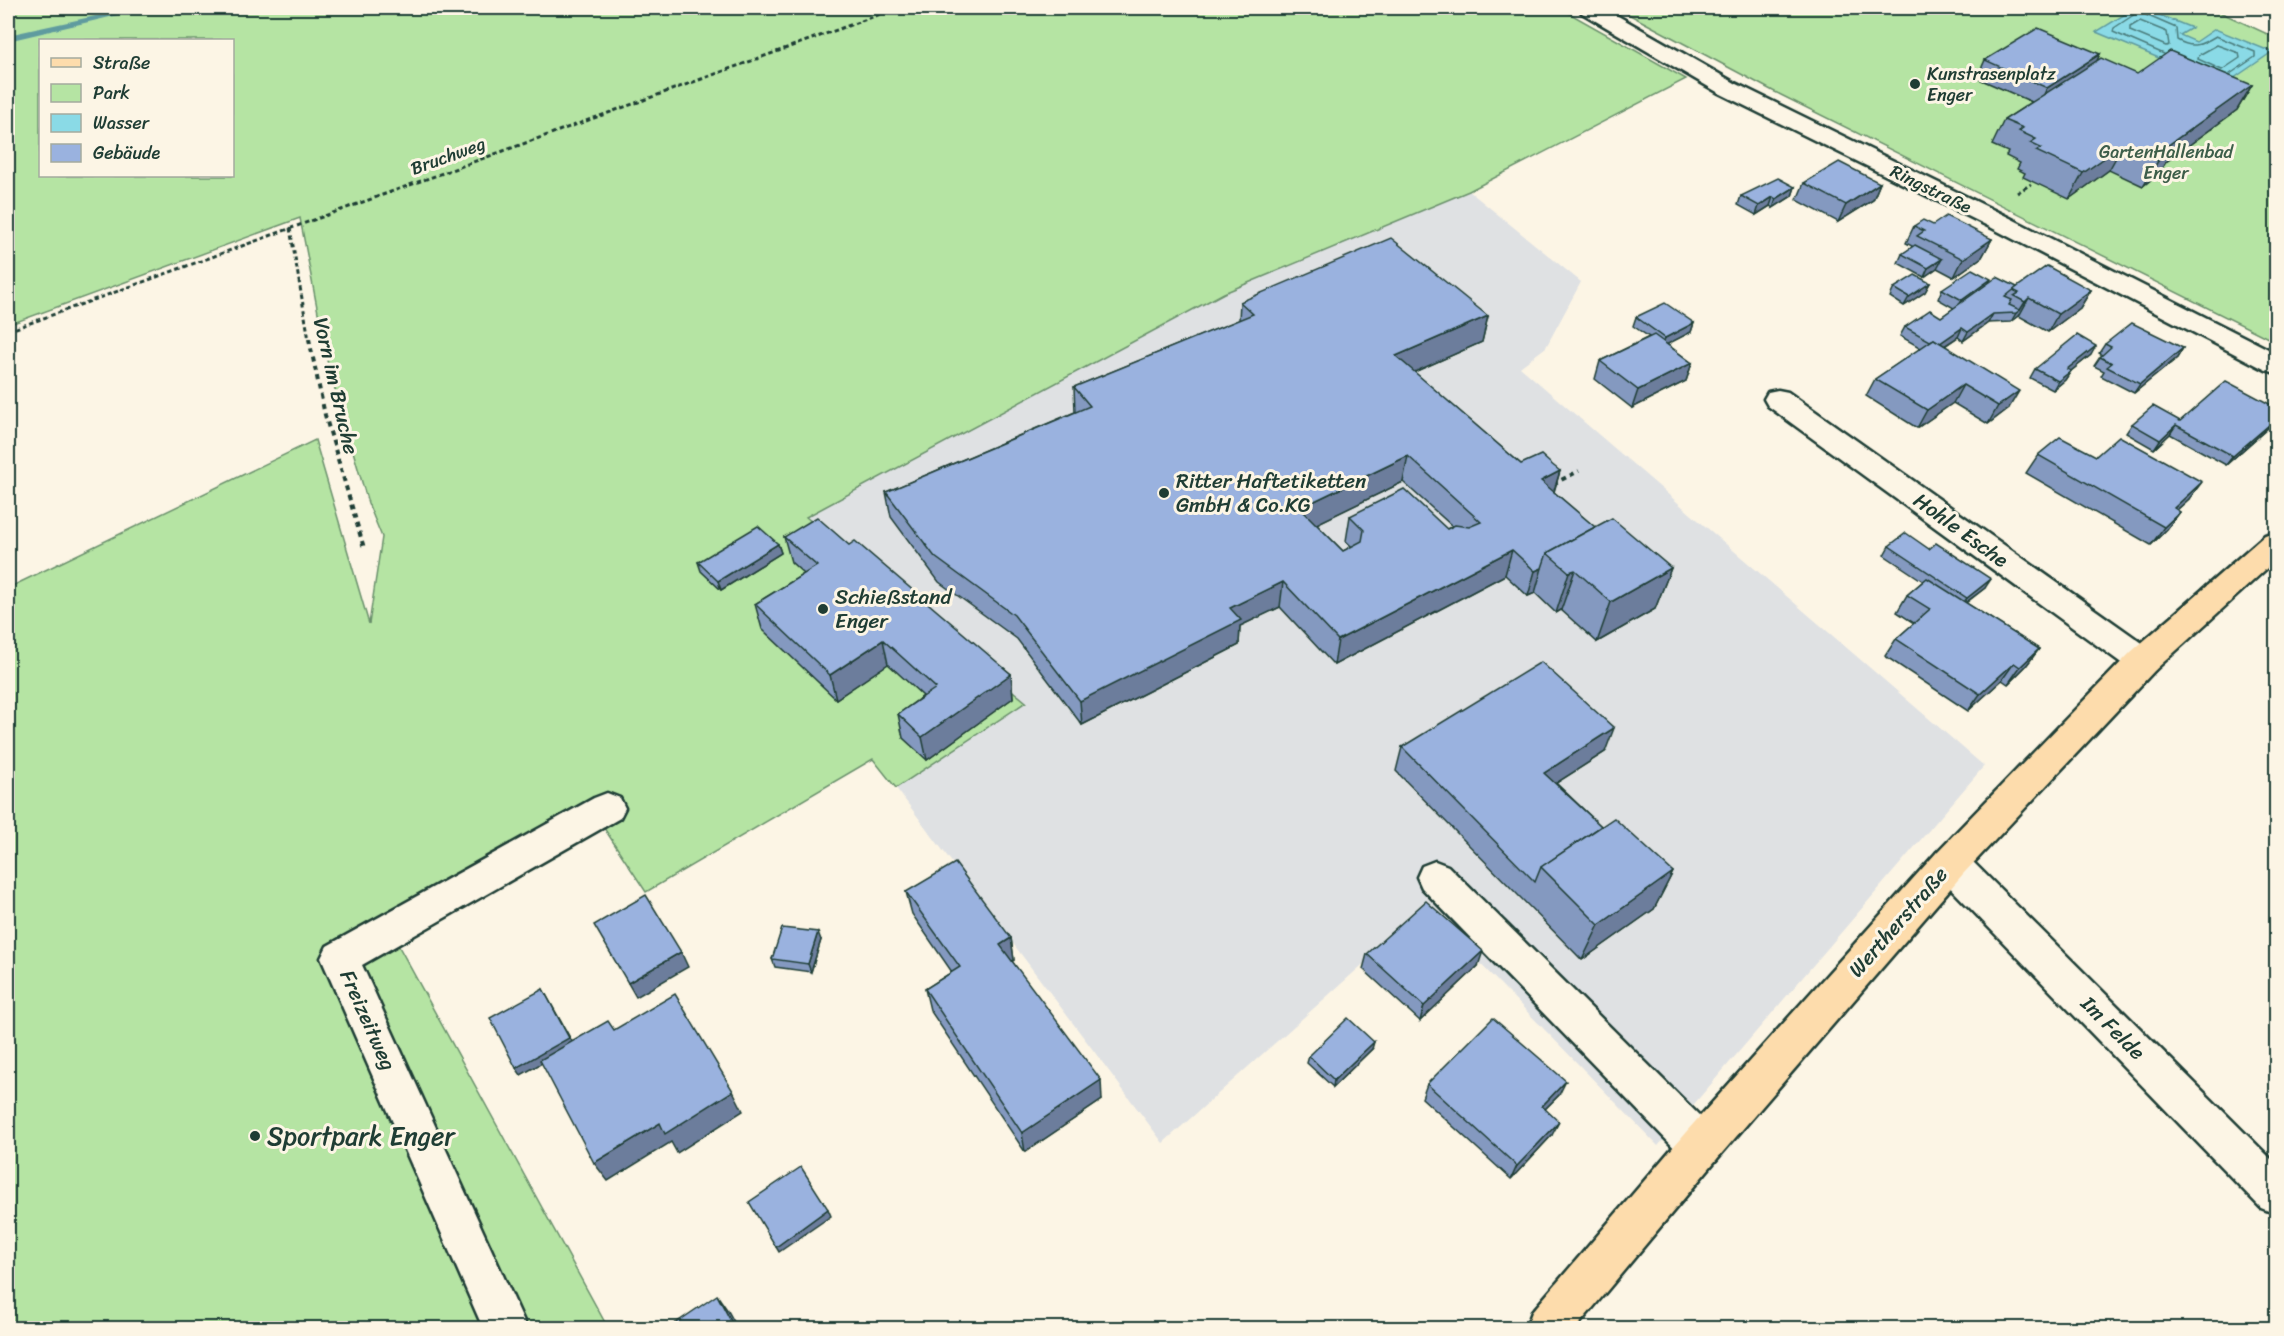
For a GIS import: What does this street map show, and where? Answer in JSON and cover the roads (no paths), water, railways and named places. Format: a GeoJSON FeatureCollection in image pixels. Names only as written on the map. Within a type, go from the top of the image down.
{"type":"FeatureCollection","features":[{"type":"Feature","properties":{"kind":"main road","name":"Wertherstraße"},"geometry":{"type":"LineString","coordinates":[[1548,1329],[1701,1146],[1950,862],[2143,661],[2277,543]]}},
{"type":"Feature","properties":{"kind":"street","name":"Ringstraße"},"geometry":{"type":"LineString","coordinates":[[1590,8],[1749,99],[2277,364]]}},
{"type":"Feature","properties":{"kind":"street","name":"Hohle Esche"},"geometry":{"type":"LineString","coordinates":[[1778,399],[2143,661]]}},
{"type":"Feature","properties":{"kind":"street","name":"Freizeitweg"},"geometry":{"type":"LineString","coordinates":[[505,1329],[340,958],[607,808]]}},
{"type":"Feature","properties":{"kind":"street","name":"Im Felde"},"geometry":{"type":"LineString","coordinates":[[1950,862],[2277,1192]]}},
{"type":"Feature","properties":{"kind":"street"},"geometry":{"type":"LineString","coordinates":[[1435,877],[1701,1146]]}},
{"type":"Feature","properties":{"kind":"water"},"geometry":{"type":"Polygon","coordinates":[[[2135,8],[2142,8],[2192,28],[2180,35],[2196,42],[2215,29],[2272,52],[2224,85],[2096,32],[2135,8]]]}},
{"type":"Feature","properties":{"kind":"waterway"},"geometry":{"type":"LineString","coordinates":[[8,38],[143,8]]}},
{"type":"Feature","properties":{"kind":"place","name":"Kunstrasenplatz Enger"},"geometry":{"type":"Point","coordinates":[1915,84]}},
{"type":"Feature","properties":{"kind":"place","name":"Ritter Haftetiketten GmbH & Co.KG"},"geometry":{"type":"Point","coordinates":[1164,493]}},
{"type":"Feature","properties":{"kind":"place","name":"Schießstand Enger"},"geometry":{"type":"Point","coordinates":[823,609]}},
{"type":"Feature","properties":{"kind":"place","name":"Sportpark Enger"},"geometry":{"type":"Point","coordinates":[255,1136]}},
{"type":"Feature","properties":{"kind":"park label","name":"GartenHallenbad Enger"},"geometry":{"type":"Point","coordinates":[2166,162]}}]}
